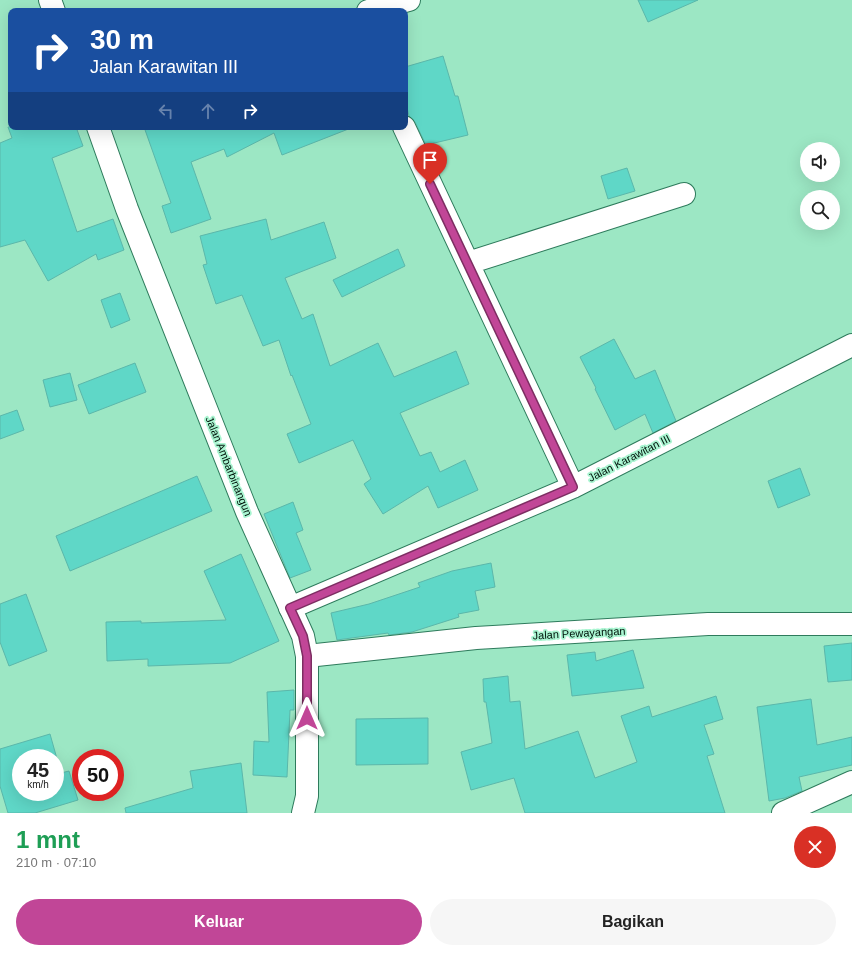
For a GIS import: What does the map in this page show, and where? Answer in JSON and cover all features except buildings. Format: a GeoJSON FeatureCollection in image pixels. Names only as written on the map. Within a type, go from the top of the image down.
{"type":"FeatureCollection","features":[{"type":"Feature","properties":{"kind":"street"},"geometry":{"type":"LineString","coordinates":[[379,8],[409,0]]}},
{"type":"Feature","properties":{"kind":"street","name":"Jalan Ambarbinangun"},"geometry":{"type":"LineString","coordinates":[[99,130],[127,209],[247,512],[303,636],[307,656],[307,796],[303,813]]}},
{"type":"Feature","properties":{"kind":"street"},"geometry":{"type":"LineString","coordinates":[[405,130],[573,487]]}},
{"type":"Feature","properties":{"kind":"street"},"geometry":{"type":"LineString","coordinates":[[468,263],[684,194]]}},
{"type":"Feature","properties":{"kind":"street","name":"Jalan Karawitan III"},"geometry":{"type":"LineString","coordinates":[[290,608],[573,487],[852,345]]}},
{"type":"Feature","properties":{"kind":"street","name":"Jalan Pewayangan"},"geometry":{"type":"LineString","coordinates":[[307,656],[476,638],[708,624],[852,624]]}},
{"type":"Feature","properties":{"kind":"street"},"geometry":{"type":"LineString","coordinates":[[783,813],[852,782]]}},
{"type":"Feature","properties":{"kind":"route"},"geometry":{"type":"LineString","coordinates":[[307,718],[307,656],[303,636],[290,608],[573,487],[430,184]]}}]}
